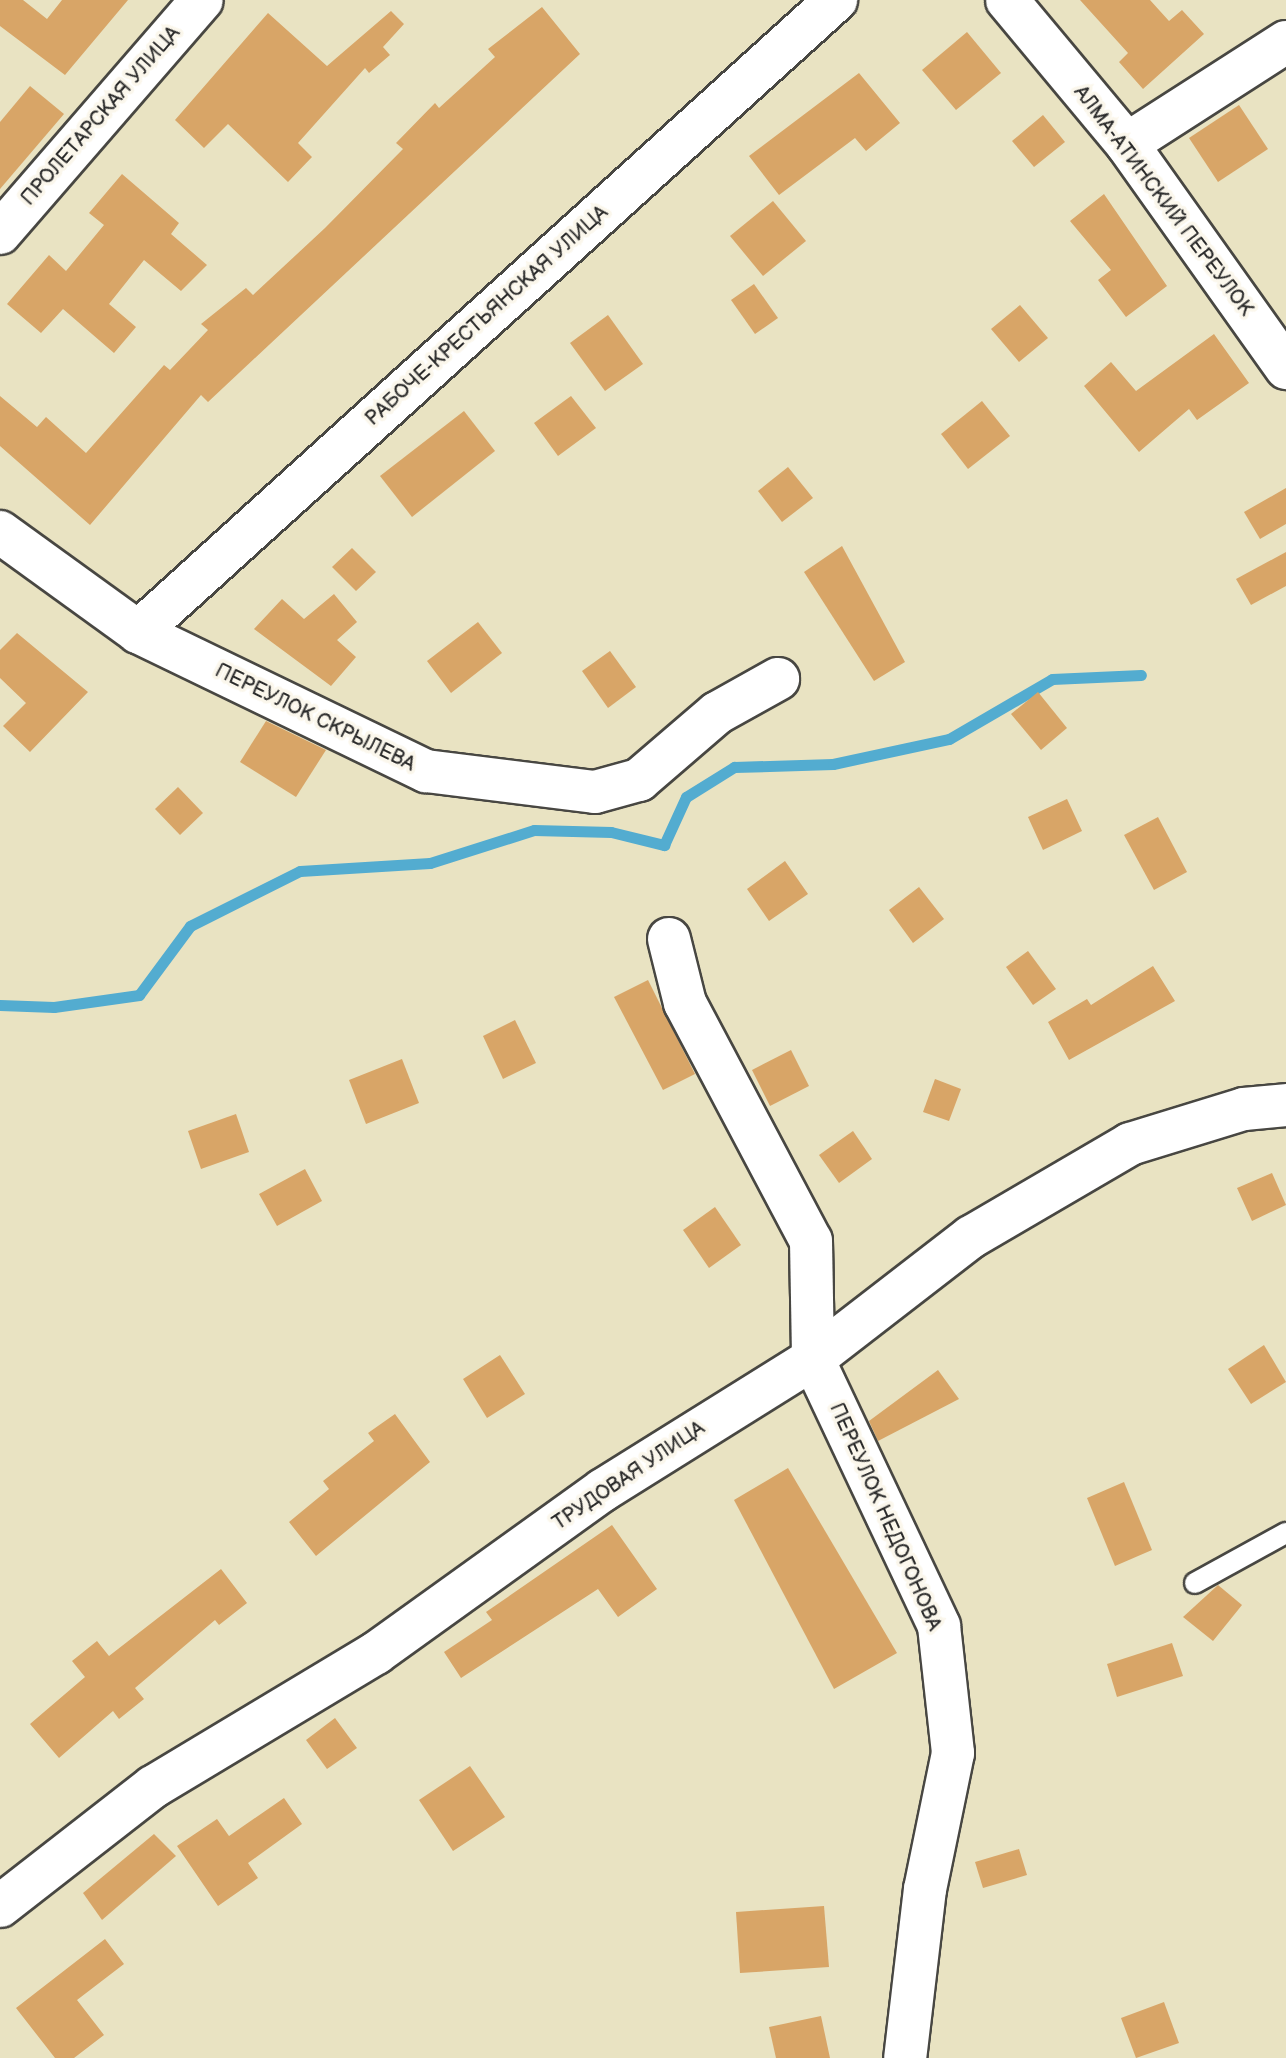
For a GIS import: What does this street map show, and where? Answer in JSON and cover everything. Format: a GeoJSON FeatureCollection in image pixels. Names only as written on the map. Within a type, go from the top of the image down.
{"type":"FeatureCollection","features":[{"type":"Feature","properties":{"kind":"street","name":"ПРОЛЕТАРСКАЯ УЛИЦА"},"geometry":{"type":"LineString","coordinates":[[0,233],[202,0]]}},
{"type":"Feature","properties":{"kind":"street","name":"РАБОЧЕ-КРЕСТЬЯНСКАЯ УЛИЦА"},"geometry":{"type":"LineString","coordinates":[[138,632],[836,0]]}},
{"type":"Feature","properties":{"kind":"street","name":"АЛМА-АТИНСКИЙ ПЕРЕУЛОК"},"geometry":{"type":"LineString","coordinates":[[1007,0],[1127,144],[1286,368]]}},
{"type":"Feature","properties":{"kind":"street"},"geometry":{"type":"LineString","coordinates":[[1127,144],[1286,42]]}},
{"type":"Feature","properties":{"kind":"street","name":"ПЕРЕУЛОК СКРЫЛЕВА"},"geometry":{"type":"LineString","coordinates":[[0,532],[138,632],[426,771],[543,789],[595,792],[639,780],[717,713],[778,679]]}},
{"type":"Feature","properties":{"kind":"street"},"geometry":{"type":"LineString","coordinates":[[669,939],[685,1003],[811,1241],[813,1359]]}},
{"type":"Feature","properties":{"kind":"street","name":"ТРУДОВАЯ УЛИЦА"},"geometry":{"type":"LineString","coordinates":[[0,1906],[153,1787],[376,1653],[603,1490],[813,1359],[971,1237],[1130,1144],[1244,1109],[1286,1105]]}},
{"type":"Feature","properties":{"kind":"street","name":"ПЕРЕУЛОК НЕДОГОНОВА"},"geometry":{"type":"LineString","coordinates":[[813,1359],[939,1626],[953,1753],[925,1889],[905,2058]]}},
{"type":"Feature","properties":{"kind":"lane"},"geometry":{"type":"LineString","coordinates":[[1195,1583],[1286,1533]]}},
{"type":"Feature","properties":{"kind":"building"},"geometry":{"type":"Polygon","coordinates":[[[0,0],[23,0],[47,19],[62,0],[128,0],[65,75],[0,26],[0,0]]]}},
{"type":"Feature","properties":{"kind":"building"},"geometry":{"type":"Polygon","coordinates":[[[1080,0],[1150,0],[1169,21],[1182,10],[1204,34],[1143,89],[1119,62],[1128,53],[1080,0]]]}},
{"type":"Feature","properties":{"kind":"building"},"geometry":{"type":"Polygon","coordinates":[[[542,7],[580,54],[208,402],[201,395],[90,525],[0,446],[0,396],[37,427],[46,417],[86,453],[164,365],[170,370],[208,330],[201,324],[246,288],[253,295],[403,149],[396,143],[435,103],[439,108],[495,57],[488,49],[542,7]]]}},
{"type":"Feature","properties":{"kind":"building"},"geometry":{"type":"Polygon","coordinates":[[[391,11],[404,24],[383,47],[390,55],[369,73],[365,68],[298,143],[312,157],[288,182],[228,124],[204,148],[175,120],[268,13],[327,66],[391,11]]]}},
{"type":"Feature","properties":{"kind":"building"},"geometry":{"type":"Polygon","coordinates":[[[967,32],[1001,73],[956,110],[922,70],[967,32]]]}},
{"type":"Feature","properties":{"kind":"building"},"geometry":{"type":"Polygon","coordinates":[[[859,73],[900,123],[866,151],[855,138],[779,195],[749,156],[859,73]]]}},
{"type":"Feature","properties":{"kind":"building"},"geometry":{"type":"Polygon","coordinates":[[[30,86],[64,114],[0,189],[0,122],[30,86]]]}},
{"type":"Feature","properties":{"kind":"building"},"geometry":{"type":"Polygon","coordinates":[[[1239,105],[1268,149],[1218,182],[1189,138],[1239,105]]]}},
{"type":"Feature","properties":{"kind":"building"},"geometry":{"type":"Polygon","coordinates":[[[1043,115],[1065,142],[1034,167],[1012,141],[1043,115]]]}},
{"type":"Feature","properties":{"kind":"building"},"geometry":{"type":"Polygon","coordinates":[[[122,174],[179,223],[171,234],[207,265],[181,291],[144,260],[109,304],[136,327],[114,353],[63,309],[41,333],[7,304],[49,255],[66,271],[104,225],[89,213],[122,174]]]}},
{"type":"Feature","properties":{"kind":"building"},"geometry":{"type":"Polygon","coordinates":[[[1104,194],[1167,286],[1126,317],[1098,280],[1111,270],[1070,221],[1104,194]]]}},
{"type":"Feature","properties":{"kind":"building"},"geometry":{"type":"Polygon","coordinates":[[[773,201],[806,241],[763,276],[730,236],[773,201]]]}},
{"type":"Feature","properties":{"kind":"building"},"geometry":{"type":"Polygon","coordinates":[[[754,284],[778,318],[755,334],[731,300],[754,284]]]}},
{"type":"Feature","properties":{"kind":"building"},"geometry":{"type":"Polygon","coordinates":[[[1020,305],[1048,338],[1019,362],[991,329],[1020,305]]]}},
{"type":"Feature","properties":{"kind":"building"},"geometry":{"type":"Polygon","coordinates":[[[608,315],[643,364],[605,391],[570,343],[608,315]]]}},
{"type":"Feature","properties":{"kind":"building"},"geometry":{"type":"Polygon","coordinates":[[[1214,334],[1249,383],[1197,420],[1189,409],[1139,452],[1084,386],[1111,362],[1136,391],[1214,334]]]}},
{"type":"Feature","properties":{"kind":"building"},"geometry":{"type":"Polygon","coordinates":[[[571,396],[596,428],[558,456],[534,423],[571,396]]]}},
{"type":"Feature","properties":{"kind":"building"},"geometry":{"type":"Polygon","coordinates":[[[982,401],[1010,436],[968,469],[941,434],[982,401]]]}},
{"type":"Feature","properties":{"kind":"building"},"geometry":{"type":"Polygon","coordinates":[[[464,411],[495,451],[412,517],[380,476],[464,411]]]}},
{"type":"Feature","properties":{"kind":"building"},"geometry":{"type":"Polygon","coordinates":[[[788,467],[813,498],[782,522],[758,491],[788,467]]]}},
{"type":"Feature","properties":{"kind":"building"},"geometry":{"type":"Polygon","coordinates":[[[1286,488],[1286,524],[1260,539],[1244,512],[1286,488]]]}},
{"type":"Feature","properties":{"kind":"building"},"geometry":{"type":"Polygon","coordinates":[[[842,546],[905,662],[874,681],[804,572],[842,546]]]}},
{"type":"Feature","properties":{"kind":"building"},"geometry":{"type":"Polygon","coordinates":[[[352,548],[376,572],[356,591],[332,567],[352,548]]]}},
{"type":"Feature","properties":{"kind":"building"},"geometry":{"type":"Polygon","coordinates":[[[1286,552],[1286,586],[1251,605],[1236,579],[1286,552]]]}},
{"type":"Feature","properties":{"kind":"building"},"geometry":{"type":"Polygon","coordinates":[[[334,594],[357,622],[337,640],[356,657],[331,686],[254,629],[282,599],[304,619],[334,594]]]}},
{"type":"Feature","properties":{"kind":"building"},"geometry":{"type":"Polygon","coordinates":[[[478,622],[502,653],[451,693],[427,661],[478,622]]]}},
{"type":"Feature","properties":{"kind":"building"},"geometry":{"type":"Polygon","coordinates":[[[17,633],[88,692],[30,752],[3,726],[26,703],[0,678],[0,650],[17,633]]]}},
{"type":"Feature","properties":{"kind":"building"},"geometry":{"type":"Polygon","coordinates":[[[610,651],[636,687],[608,708],[582,671],[610,651]]]}},
{"type":"Feature","properties":{"kind":"building"},"geometry":{"type":"Polygon","coordinates":[[[1038,692],[1067,728],[1041,750],[1011,714],[1038,692]]]}},
{"type":"Feature","properties":{"kind":"building"},"geometry":{"type":"Polygon","coordinates":[[[266,721],[326,750],[296,797],[240,762],[266,721]]]}},
{"type":"Feature","properties":{"kind":"building"},"geometry":{"type":"Polygon","coordinates":[[[178,787],[203,813],[180,835],[155,809],[178,787]]]}},
{"type":"Feature","properties":{"kind":"building"},"geometry":{"type":"Polygon","coordinates":[[[1067,799],[1082,831],[1043,850],[1028,817],[1067,799]]]}},
{"type":"Feature","properties":{"kind":"building"},"geometry":{"type":"Polygon","coordinates":[[[1158,817],[1187,872],[1154,890],[1124,835],[1158,817]]]}},
{"type":"Feature","properties":{"kind":"building"},"geometry":{"type":"Polygon","coordinates":[[[785,861],[808,894],[769,921],[747,889],[785,861]]]}},
{"type":"Feature","properties":{"kind":"building"},"geometry":{"type":"Polygon","coordinates":[[[919,887],[944,919],[913,943],[889,910],[919,887]]]}},
{"type":"Feature","properties":{"kind":"building"},"geometry":{"type":"Polygon","coordinates":[[[1028,951],[1056,989],[1033,1005],[1006,967],[1028,951]]]}},
{"type":"Feature","properties":{"kind":"building"},"geometry":{"type":"Polygon","coordinates":[[[1153,966],[1175,1001],[1069,1060],[1048,1022],[1087,999],[1091,1005],[1153,966]]]}},
{"type":"Feature","properties":{"kind":"building"},"geometry":{"type":"Polygon","coordinates":[[[648,980],[695,1074],[663,1090],[614,997],[648,980]]]}},
{"type":"Feature","properties":{"kind":"building"},"geometry":{"type":"Polygon","coordinates":[[[515,1020],[536,1063],[503,1079],[483,1036],[515,1020]]]}},
{"type":"Feature","properties":{"kind":"building"},"geometry":{"type":"Polygon","coordinates":[[[791,1050],[809,1086],[770,1106],[752,1070],[791,1050]]]}},
{"type":"Feature","properties":{"kind":"building"},"geometry":{"type":"Polygon","coordinates":[[[402,1059],[419,1103],[366,1124],[349,1080],[402,1059]]]}},
{"type":"Feature","properties":{"kind":"building"},"geometry":{"type":"Polygon","coordinates":[[[935,1079],[961,1089],[949,1121],[923,1112],[935,1079]]]}},
{"type":"Feature","properties":{"kind":"building"},"geometry":{"type":"Polygon","coordinates":[[[236,1114],[249,1152],[201,1169],[188,1131],[236,1114]]]}},
{"type":"Feature","properties":{"kind":"building"},"geometry":{"type":"Polygon","coordinates":[[[853,1131],[872,1159],[839,1183],[819,1155],[853,1131]]]}},
{"type":"Feature","properties":{"kind":"building"},"geometry":{"type":"Polygon","coordinates":[[[305,1169],[322,1201],[277,1226],[259,1194],[305,1169]]]}},
{"type":"Feature","properties":{"kind":"building"},"geometry":{"type":"Polygon","coordinates":[[[1272,1173],[1286,1205],[1252,1221],[1237,1188],[1272,1173]]]}},
{"type":"Feature","properties":{"kind":"building"},"geometry":{"type":"Polygon","coordinates":[[[715,1207],[741,1245],[709,1268],[683,1230],[715,1207]]]}},
{"type":"Feature","properties":{"kind":"building"},"geometry":{"type":"Polygon","coordinates":[[[1264,1345],[1286,1382],[1251,1404],[1228,1369],[1264,1345]]]}},
{"type":"Feature","properties":{"kind":"building"},"geometry":{"type":"Polygon","coordinates":[[[500,1355],[525,1394],[487,1418],[463,1379],[500,1355]]]}},
{"type":"Feature","properties":{"kind":"building"},"geometry":{"type":"Polygon","coordinates":[[[938,1370],[959,1399],[878,1441],[869,1421],[938,1370]]]}},
{"type":"Feature","properties":{"kind":"building"},"geometry":{"type":"Polygon","coordinates":[[[395,1414],[430,1462],[316,1556],[289,1522],[329,1489],[323,1481],[374,1441],[368,1433],[395,1414]]]}},
{"type":"Feature","properties":{"kind":"building"},"geometry":{"type":"Polygon","coordinates":[[[788,1468],[897,1653],[834,1689],[734,1500],[788,1468]]]}},
{"type":"Feature","properties":{"kind":"building"},"geometry":{"type":"Polygon","coordinates":[[[1124,1482],[1152,1550],[1115,1566],[1087,1498],[1124,1482]]]}},
{"type":"Feature","properties":{"kind":"building"},"geometry":{"type":"Polygon","coordinates":[[[612,1525],[657,1589],[618,1617],[598,1589],[461,1678],[444,1652],[492,1620],[486,1612],[612,1525]]]}},
{"type":"Feature","properties":{"kind":"building"},"geometry":{"type":"Polygon","coordinates":[[[221,1569],[247,1603],[219,1625],[215,1620],[135,1688],[144,1699],[119,1719],[113,1711],[59,1758],[30,1724],[85,1677],[72,1661],[97,1641],[109,1656],[221,1569]]]}},
{"type":"Feature","properties":{"kind":"building"},"geometry":{"type":"Polygon","coordinates":[[[1218,1585],[1242,1605],[1213,1641],[1183,1617],[1218,1585]]]}},
{"type":"Feature","properties":{"kind":"building"},"geometry":{"type":"Polygon","coordinates":[[[1172,1643],[1183,1676],[1117,1697],[1107,1664],[1172,1643]]]}},
{"type":"Feature","properties":{"kind":"building"},"geometry":{"type":"Polygon","coordinates":[[[335,1718],[357,1748],[327,1769],[306,1740],[335,1718]]]}},
{"type":"Feature","properties":{"kind":"building"},"geometry":{"type":"Polygon","coordinates":[[[470,1766],[505,1817],[453,1851],[419,1800],[470,1766]]]}},
{"type":"Feature","properties":{"kind":"building"},"geometry":{"type":"Polygon","coordinates":[[[284,1798],[302,1824],[248,1863],[258,1878],[218,1906],[177,1846],[217,1819],[229,1836],[284,1798]]]}},
{"type":"Feature","properties":{"kind":"building"},"geometry":{"type":"Polygon","coordinates":[[[154,1834],[176,1856],[102,1920],[83,1893],[154,1834]]]}},
{"type":"Feature","properties":{"kind":"building"},"geometry":{"type":"Polygon","coordinates":[[[1019,1849],[1027,1875],[983,1888],[975,1862],[1019,1849]]]}},
{"type":"Feature","properties":{"kind":"building"},"geometry":{"type":"Polygon","coordinates":[[[824,1906],[829,1967],[740,1973],[736,1912],[824,1906]]]}},
{"type":"Feature","properties":{"kind":"building"},"geometry":{"type":"Polygon","coordinates":[[[105,1939],[124,1964],[77,2000],[104,2035],[74,2058],[55,2058],[16,2008],[105,1939]]]}},
{"type":"Feature","properties":{"kind":"building"},"geometry":{"type":"Polygon","coordinates":[[[1164,2002],[1179,2043],[1136,2058],[1121,2018],[1164,2002]]]}},
{"type":"Feature","properties":{"kind":"building"},"geometry":{"type":"Polygon","coordinates":[[[821,2016],[830,2058],[776,2058],[769,2027],[821,2016]]]}},
{"type":"Feature","properties":{"kind":"waterway"},"geometry":{"type":"LineString","coordinates":[[0,1005],[54,1007],[139,995],[190,926],[300,871],[430,863],[534,830],[611,832],[664,845],[686,797],[734,767],[833,764],[949,739],[1052,679],[1141,675]]}}]}
